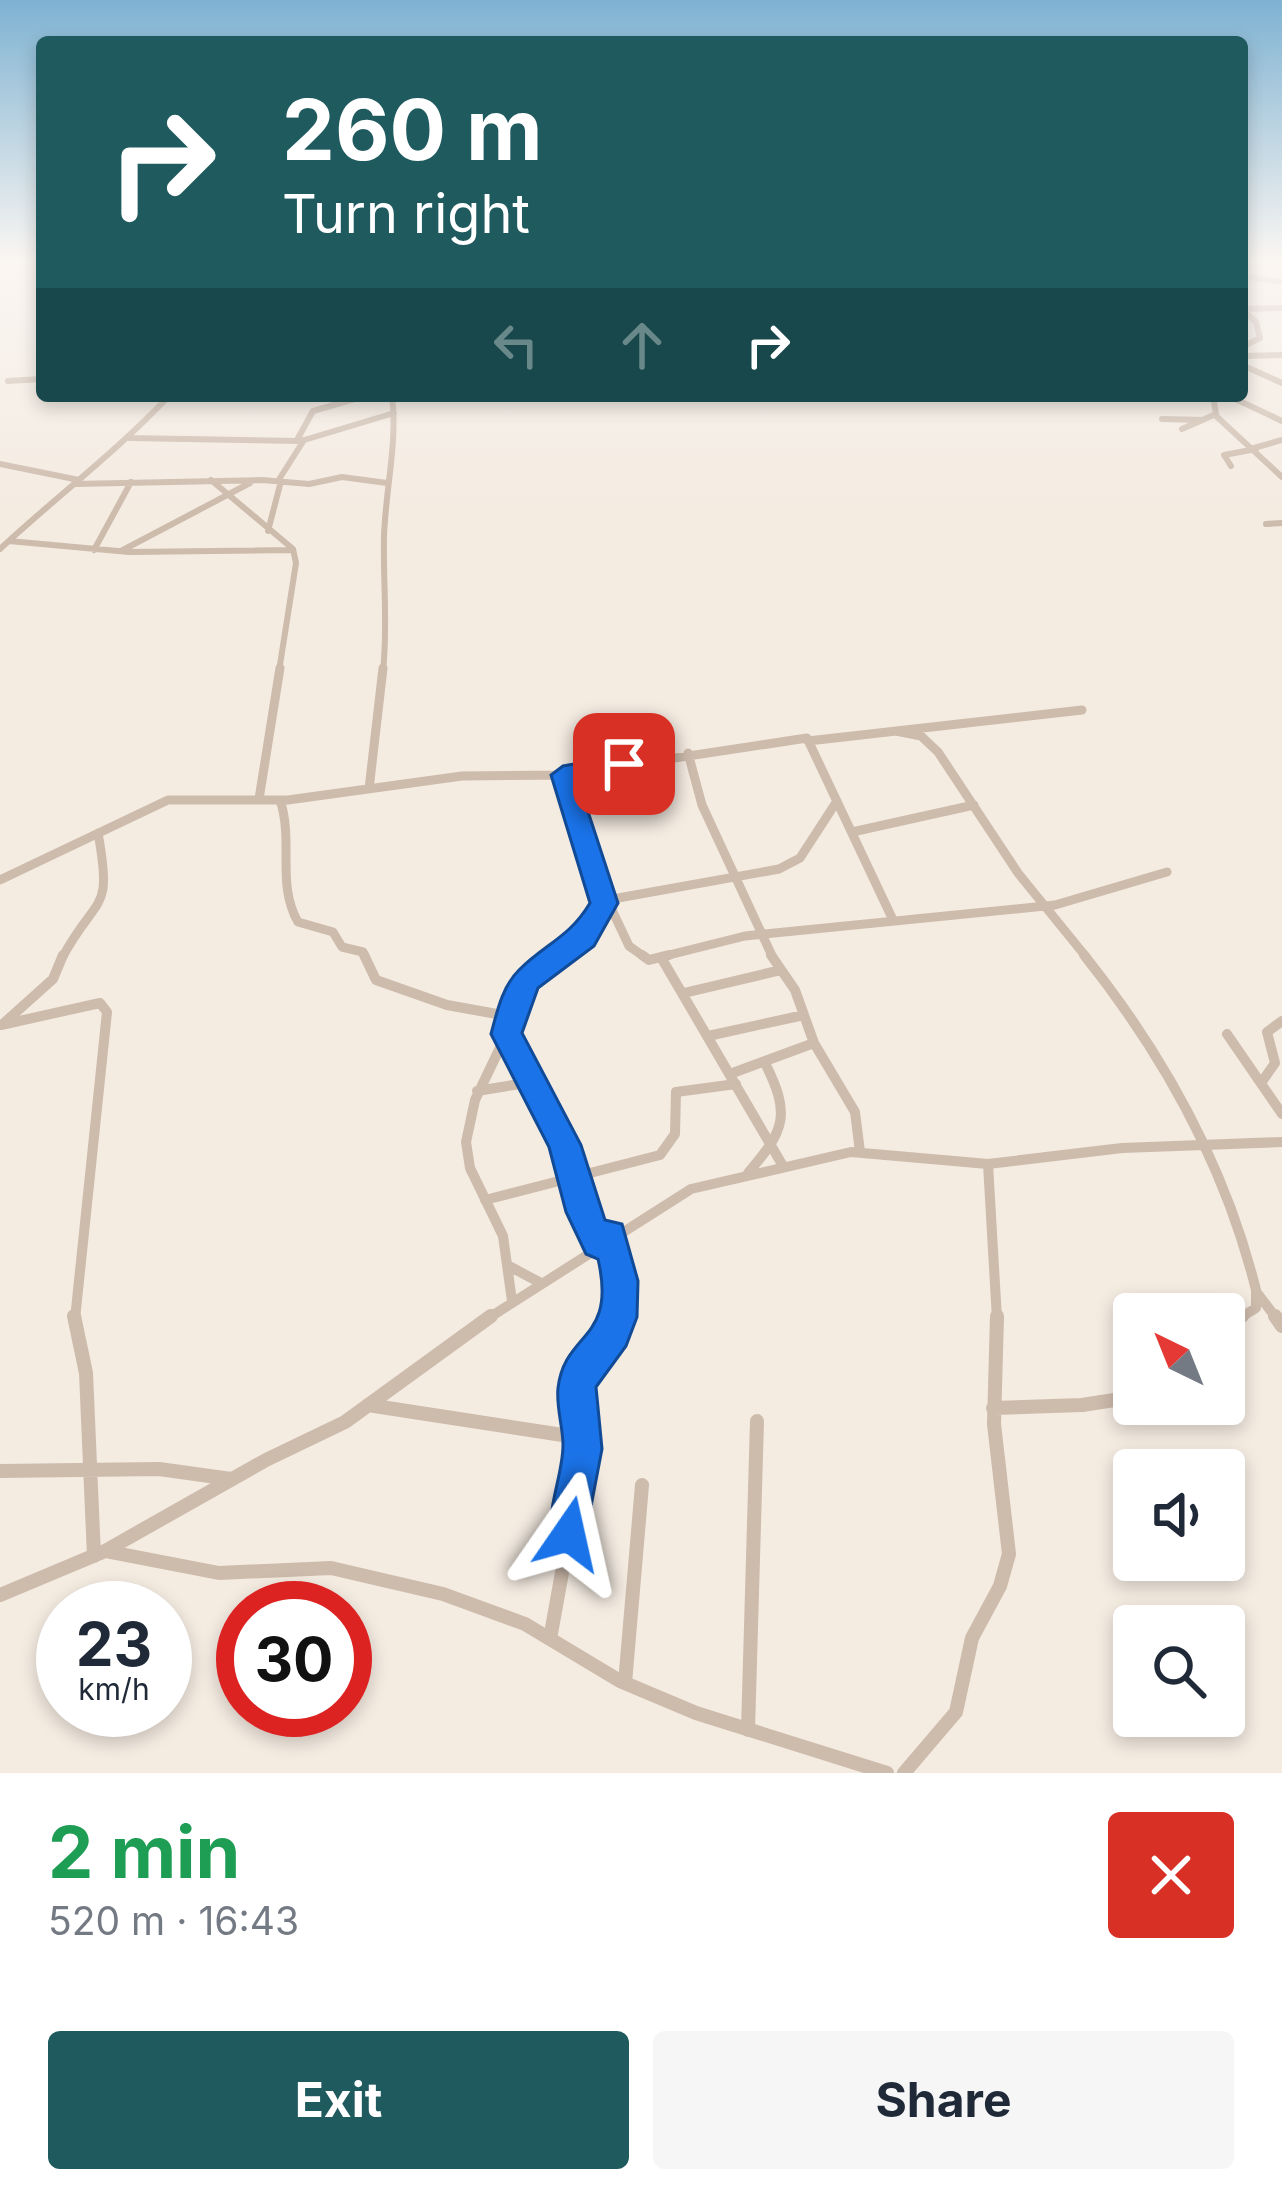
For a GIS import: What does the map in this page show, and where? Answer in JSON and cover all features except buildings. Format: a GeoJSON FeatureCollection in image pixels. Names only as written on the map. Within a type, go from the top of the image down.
{"type":"FeatureCollection","features":[{"type":"Feature","properties":{"kind":"street"},"geometry":{"type":"LineString","coordinates":[[1248,356],[1282,355]]}},
{"type":"Feature","properties":{"kind":"street"},"geometry":{"type":"LineString","coordinates":[[1248,360],[1282,382]]}},
{"type":"Feature","properties":{"kind":"street"},"geometry":{"type":"LineString","coordinates":[[8,381],[36,380]]}},
{"type":"Feature","properties":{"kind":"street"},"geometry":{"type":"LineString","coordinates":[[0,549],[129,438],[163,402]]}},
{"type":"Feature","properties":{"kind":"street"},"geometry":{"type":"LineString","coordinates":[[268,531],[280,481],[313,411],[344,402]]}},
{"type":"Feature","properties":{"kind":"street"},"geometry":{"type":"LineString","coordinates":[[368,789],[388,627],[387,483],[393,402]]}},
{"type":"Feature","properties":{"kind":"street"},"geometry":{"type":"LineString","coordinates":[[1211,417],[1212,402]]}},
{"type":"Feature","properties":{"kind":"street"},"geometry":{"type":"LineString","coordinates":[[1241,402],[1282,422]]}},
{"type":"Feature","properties":{"kind":"street"},"geometry":{"type":"LineString","coordinates":[[129,438],[300,440],[337,432],[371,414],[394,413]]}},
{"type":"Feature","properties":{"kind":"street"},"geometry":{"type":"LineString","coordinates":[[1182,429],[1211,417]]}},
{"type":"Feature","properties":{"kind":"street"},"geometry":{"type":"LineString","coordinates":[[1162,419],[1211,417],[1255,449],[1282,477]]}},
{"type":"Feature","properties":{"kind":"street"},"geometry":{"type":"LineString","coordinates":[[1231,466],[1224,455],[1282,440]]}},
{"type":"Feature","properties":{"kind":"street"},"geometry":{"type":"LineString","coordinates":[[0,464],[76,482],[309,484],[342,477],[387,483]]}},
{"type":"Feature","properties":{"kind":"street"},"geometry":{"type":"LineString","coordinates":[[211,480],[293,550],[296,563],[260,799]]}},
{"type":"Feature","properties":{"kind":"street"},"geometry":{"type":"LineString","coordinates":[[120,551],[254,480]]}},
{"type":"Feature","properties":{"kind":"street"},"geometry":{"type":"LineString","coordinates":[[94,550],[131,482]]}},
{"type":"Feature","properties":{"kind":"street"},"geometry":{"type":"LineString","coordinates":[[1266,524],[1282,523]]}},
{"type":"Feature","properties":{"kind":"street"},"geometry":{"type":"LineString","coordinates":[[9,542],[120,551],[293,550]]}},
{"type":"Feature","properties":{"kind":"street"},"geometry":{"type":"LineString","coordinates":[[0,880],[168,800],[280,800],[506,772],[563,775],[688,753],[1082,710]]}},
{"type":"Feature","properties":{"kind":"street"},"geometry":{"type":"LineString","coordinates":[[896,731],[930,742],[1021,877],[1162,1061],[1203,1143],[1249,1258],[1258,1294],[1256,1308],[1245,1315]]}},
{"type":"Feature","properties":{"kind":"street"},"geometry":{"type":"LineString","coordinates":[[808,741],[893,920]]}},
{"type":"Feature","properties":{"kind":"street"},"geometry":{"type":"LineString","coordinates":[[688,753],[702,805],[759,934],[855,1112],[860,1152]]}},
{"type":"Feature","properties":{"kind":"street"},"geometry":{"type":"LineString","coordinates":[[563,775],[605,896],[636,955],[662,959],[759,934],[1046,906],[1167,872]]}},
{"type":"Feature","properties":{"kind":"street"},"geometry":{"type":"LineString","coordinates":[[280,800],[292,835],[283,889],[298,922],[333,932],[342,946],[363,952],[370,961],[370,975],[391,987],[447,1005],[513,1017]]}},
{"type":"Feature","properties":{"kind":"street"},"geometry":{"type":"LineString","coordinates":[[605,896],[779,869],[800,858],[837,801]]}},
{"type":"Feature","properties":{"kind":"street"},"geometry":{"type":"LineString","coordinates":[[852,832],[974,806]]}},
{"type":"Feature","properties":{"kind":"street"},"geometry":{"type":"LineString","coordinates":[[0,1026],[44,990],[104,898],[107,883],[98,833]]}},
{"type":"Feature","properties":{"kind":"street"},"geometry":{"type":"LineString","coordinates":[[512,1300],[502,1231],[465,1158],[477,1091],[506,1034],[517,997],[534,972],[584,938],[603,909],[605,896]]}},
{"type":"Feature","properties":{"kind":"street"},"geometry":{"type":"LineString","coordinates":[[662,959],[783,1166]]}},
{"type":"Feature","properties":{"kind":"street"},"geometry":{"type":"LineString","coordinates":[[684,993],[781,970]]}},
{"type":"Feature","properties":{"kind":"street"},"geometry":{"type":"LineString","coordinates":[[0,1026],[86,1005],[106,1006],[74,1315],[86,1373],[88,1467],[100,1554]]}},
{"type":"Feature","properties":{"kind":"street"},"geometry":{"type":"LineString","coordinates":[[708,1036],[804,1015]]}},
{"type":"Feature","properties":{"kind":"street"},"geometry":{"type":"LineString","coordinates":[[1261,1083],[1275,1063],[1267,1032],[1282,1021]]}},
{"type":"Feature","properties":{"kind":"street"},"geometry":{"type":"LineString","coordinates":[[719,1056],[726,1032]]}},
{"type":"Feature","properties":{"kind":"street"},"geometry":{"type":"LineString","coordinates":[[506,1034],[565,1145],[573,1179],[621,1281],[619,1317],[577,1387],[580,1473],[550,1639]]}},
{"type":"Feature","properties":{"kind":"street"},"geometry":{"type":"LineString","coordinates":[[1227,1034],[1282,1114]]}},
{"type":"Feature","properties":{"kind":"street"},"geometry":{"type":"LineString","coordinates":[[485,1200],[666,1151],[675,1135],[674,1097],[680,1090],[733,1079],[814,1043]]}},
{"type":"Feature","properties":{"kind":"street"},"geometry":{"type":"LineString","coordinates":[[748,1173],[772,1146],[786,1115],[765,1063]]}},
{"type":"Feature","properties":{"kind":"street"},"geometry":{"type":"LineString","coordinates":[[477,1091],[532,1082]]}},
{"type":"Feature","properties":{"kind":"street"},"geometry":{"type":"LineString","coordinates":[[0,1595],[100,1554],[231,1479],[295,1449],[368,1405],[604,1239],[691,1189],[860,1152],[988,1163],[1203,1143],[1282,1142]]}},
{"type":"Feature","properties":{"kind":"street"},"geometry":{"type":"LineString","coordinates":[[904,1773],[956,1712],[972,1638],[1006,1570],[1008,1529],[993,1408],[997,1308],[988,1163]]}},
{"type":"Feature","properties":{"kind":"street"},"geometry":{"type":"LineString","coordinates":[[509,1266],[539,1282]]}},
{"type":"Feature","properties":{"kind":"street"},"geometry":{"type":"LineString","coordinates":[[1258,1294],[1282,1326]]}},
{"type":"Feature","properties":{"kind":"street"},"geometry":{"type":"LineString","coordinates":[[993,1408],[1113,1403]]}},
{"type":"Feature","properties":{"kind":"street"},"geometry":{"type":"LineString","coordinates":[[368,1405],[582,1438]]}},
{"type":"Feature","properties":{"kind":"street"},"geometry":{"type":"LineString","coordinates":[[748,1730],[758,1420]]}},
{"type":"Feature","properties":{"kind":"street"},"geometry":{"type":"LineString","coordinates":[[0,1471],[159,1468],[231,1479]]}},
{"type":"Feature","properties":{"kind":"street"},"geometry":{"type":"LineString","coordinates":[[626,1683],[641,1485]]}},
{"type":"Feature","properties":{"kind":"street"},"geometry":{"type":"LineString","coordinates":[[100,1554],[219,1573],[331,1568],[459,1599],[525,1624],[626,1683],[748,1730],[886,1773]]}},
{"type":"Feature","properties":{"kind":"route"},"geometry":{"type":"LineString","coordinates":[[569,1534],[583,1449],[577,1387],[585,1368],[613,1333],[621,1281],[610,1235],[598,1242],[583,1212],[565,1145],[506,1034],[527,980],[584,938],[603,909],[604,893],[563,775],[624,764]]}}]}
